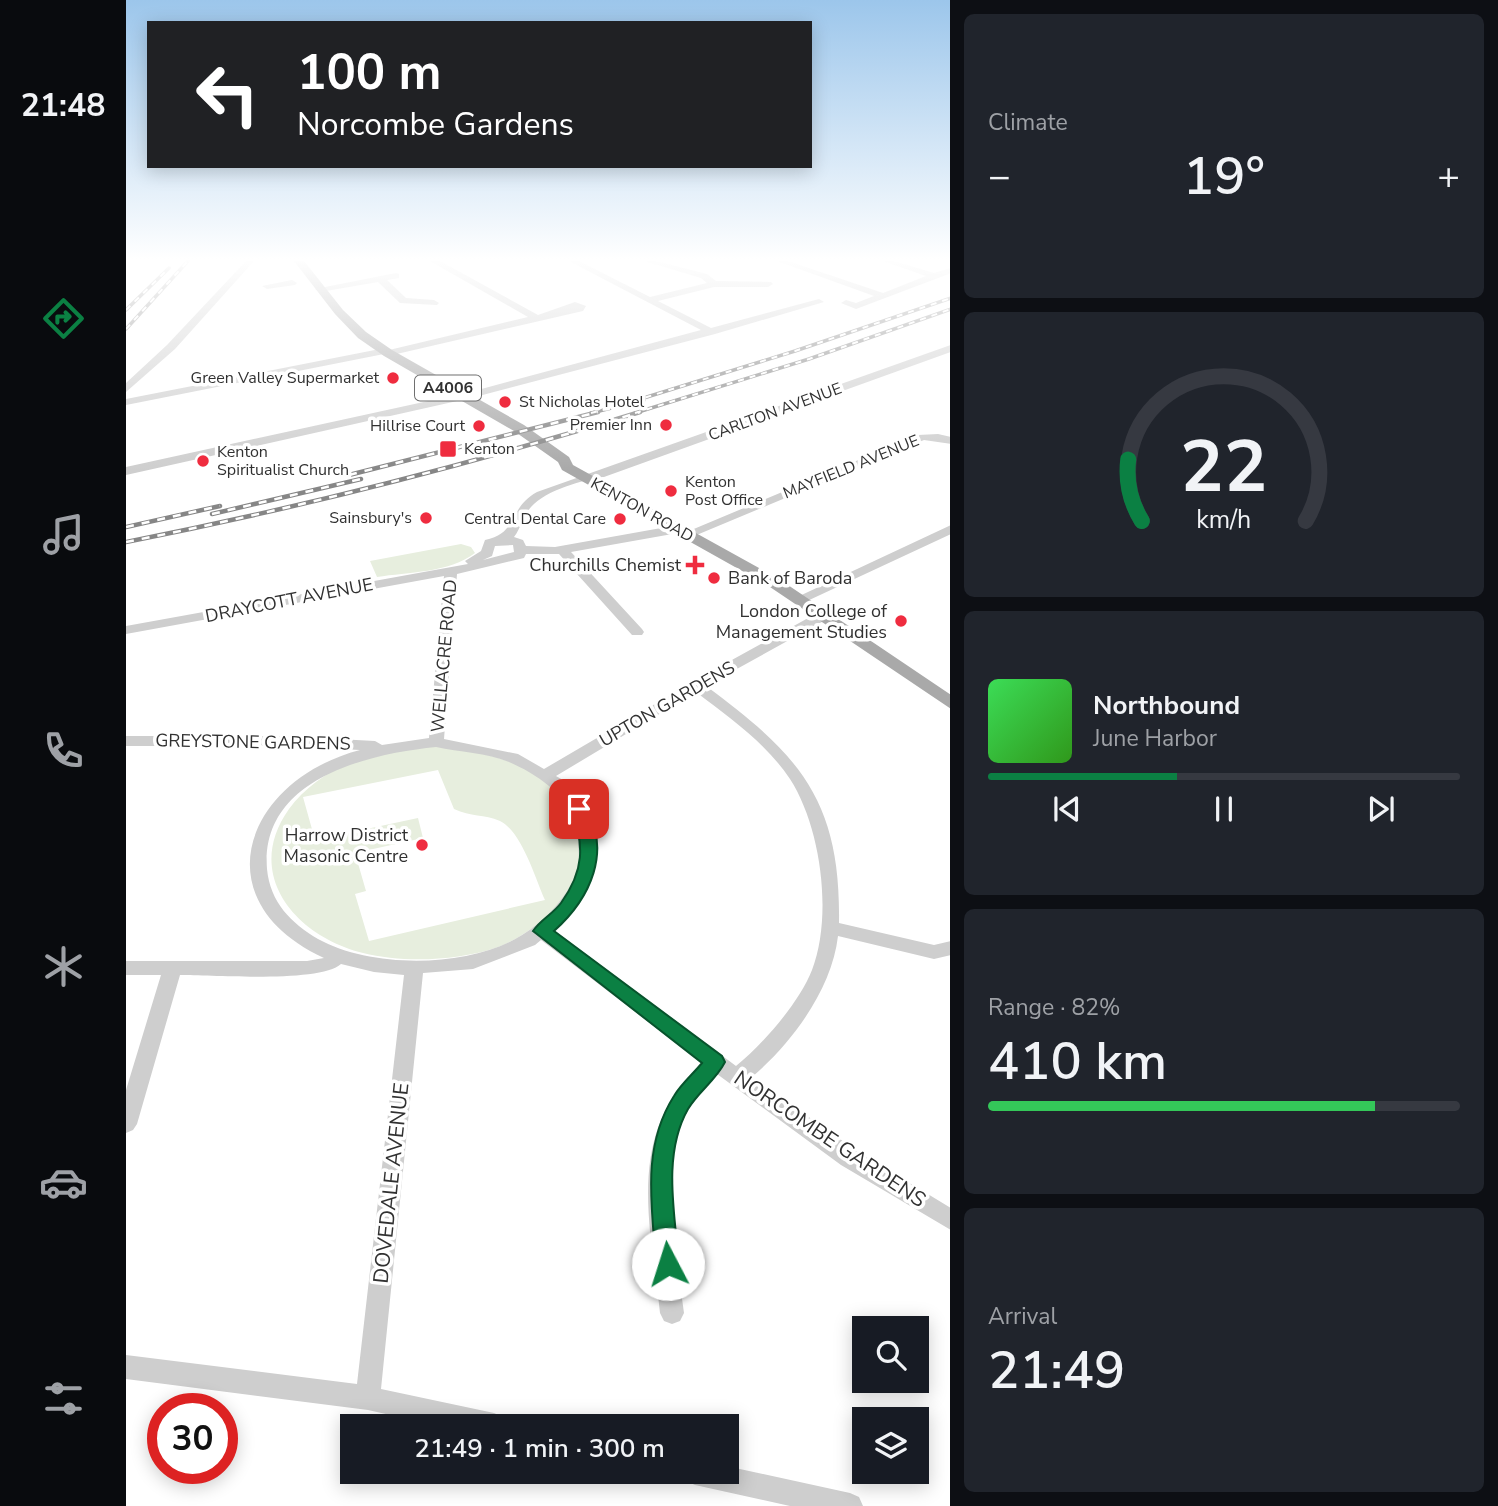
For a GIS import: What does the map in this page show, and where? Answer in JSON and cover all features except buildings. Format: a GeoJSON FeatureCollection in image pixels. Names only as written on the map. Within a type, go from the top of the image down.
{"type":"FeatureCollection","features":[{"type":"Feature","properties":{"kind":"main road","name":"KENTON ROAD"},"geometry":{"type":"LineString","coordinates":[[361,331],[387,352],[512,424],[551,450],[565,464],[695,531],[722,547],[725,554]]}},
{"type":"Feature","properties":{"kind":"main road","name":"KENTON ROAD"},"geometry":{"type":"LineString","coordinates":[[596,478],[678,530],[725,554],[800,599],[950,704]]}},
{"type":"Feature","properties":{"kind":"street"},"geometry":{"type":"LineString","coordinates":[[126,388],[186,331]]}},
{"type":"Feature","properties":{"kind":"street"},"geometry":{"type":"LineString","coordinates":[[126,402],[387,352],[478,331]]}},
{"type":"Feature","properties":{"kind":"street"},"geometry":{"type":"LineString","coordinates":[[126,471],[463,397],[712,332]]}},
{"type":"Feature","properties":{"kind":"street","name":"CARLTON AVENUE"},"geometry":{"type":"LineString","coordinates":[[596,478],[950,348]]}},
{"type":"Feature","properties":{"kind":"street","name":"MAYFIELD AVENUE"},"geometry":{"type":"LineString","coordinates":[[695,531],[906,443],[929,436],[950,441]]}},
{"type":"Feature","properties":{"kind":"street"},"geometry":{"type":"LineString","coordinates":[[503,540],[515,532],[526,505],[552,489],[563,478],[565,464]]}},
{"type":"Feature","properties":{"kind":"street"},"geometry":{"type":"LineString","coordinates":[[552,489],[596,478]]}},
{"type":"Feature","properties":{"kind":"street"},"geometry":{"type":"LineString","coordinates":[[520,547],[529,514],[536,506],[596,478]]}},
{"type":"Feature","properties":{"kind":"street"},"geometry":{"type":"LineString","coordinates":[[800,599],[950,529]]}},
{"type":"Feature","properties":{"kind":"street","name":"DRAYCOTT AVENUE"},"geometry":{"type":"LineString","coordinates":[[452,573],[487,553],[490,543],[503,540],[520,547],[562,550],[611,539],[678,530]]}},
{"type":"Feature","properties":{"kind":"street"},"geometry":{"type":"LineString","coordinates":[[936,535],[950,545]]}},
{"type":"Feature","properties":{"kind":"street","name":"DRAYCOTT AVENUE"},"geometry":{"type":"LineString","coordinates":[[126,630],[452,573],[501,558],[515,557],[520,547]]}},
{"type":"Feature","properties":{"kind":"street"},"geometry":{"type":"LineString","coordinates":[[562,550],[637,632]]}},
{"type":"Feature","properties":{"kind":"street"},"geometry":{"type":"LineString","coordinates":[[487,553],[501,558]]}},
{"type":"Feature","properties":{"kind":"street","name":"WELLACRE ROAD"},"geometry":{"type":"LineString","coordinates":[[436,742],[452,573]]}},
{"type":"Feature","properties":{"kind":"street","name":"UPTON GARDENS"},"geometry":{"type":"LineString","coordinates":[[547,775],[824,615]]}},
{"type":"Feature","properties":{"kind":"street"},"geometry":{"type":"LineString","coordinates":[[697,686],[762,736],[798,779],[817,813],[830,873],[828,926],[822,970],[799,1009],[763,1057],[738,1077]]}},
{"type":"Feature","properties":{"kind":"street","name":"GREYSTONE GARDENS"},"geometry":{"type":"LineString","coordinates":[[126,741],[304,741],[369,744],[379,748]]}},
{"type":"Feature","properties":{"kind":"street"},"geometry":{"type":"LineString","coordinates":[[436,742],[496,751],[525,762],[547,775],[575,803],[588,831],[590,845],[587,871],[579,890],[566,909],[542,931],[521,944],[465,964],[414,969],[387,967],[338,956],[310,944],[275,915],[260,881],[257,853],[264,830],[275,810],[292,792],[332,765],[379,748],[436,742]]}},
{"type":"Feature","properties":{"kind":"street"},"geometry":{"type":"LineString","coordinates":[[828,926],[934,951],[950,948]]}},
{"type":"Feature","properties":{"kind":"street","name":"NORCOMBE GARDENS"},"geometry":{"type":"LineString","coordinates":[[542,931],[715,1062],[849,1158],[950,1220]]}},
{"type":"Feature","properties":{"kind":"street"},"geometry":{"type":"LineString","coordinates":[[126,968],[307,968],[328,965],[338,956]]}},
{"type":"Feature","properties":{"kind":"street"},"geometry":{"type":"LineString","coordinates":[[126,1124],[173,968]]}},
{"type":"Feature","properties":{"kind":"street","name":"DOVEDALE AVENUE"},"geometry":{"type":"LineString","coordinates":[[368,1398],[414,969]]}},
{"type":"Feature","properties":{"kind":"street"},"geometry":{"type":"LineString","coordinates":[[671,1313],[662,1189],[663,1153],[669,1126],[682,1101],[715,1062]]}},
{"type":"Feature","properties":{"kind":"street"},"geometry":{"type":"LineString","coordinates":[[126,1367],[368,1398],[440,1414]]}},
{"type":"Feature","properties":{"kind":"street"},"geometry":{"type":"LineString","coordinates":[[739,1482],[850,1506]]}},
{"type":"Feature","properties":{"kind":"green space"},"geometry":{"type":"Polygon","coordinates":[[[461,544],[471,547],[475,553],[465,560],[428,571],[377,577],[370,561],[461,544]]]}},
{"type":"Feature","properties":{"kind":"green space"},"geometry":{"type":"Polygon","coordinates":[[[429,746],[498,758],[541,777],[559,791],[573,808],[582,830],[578,866],[572,885],[562,902],[541,922],[507,943],[480,952],[447,958],[412,959],[363,953],[339,945],[298,918],[284,900],[274,879],[271,857],[276,833],[289,809],[305,791],[326,775],[348,763],[372,755],[429,746]],[[438,770],[303,797],[315,840],[418,818],[423,838],[355,853],[366,891],[355,894],[369,941],[545,900],[521,845],[508,827],[494,819],[454,809],[438,770]]]}},
{"type":"Feature","properties":{"kind":"railway"},"geometry":{"type":"LineString","coordinates":[[634,401],[853,331]]}},
{"type":"Feature","properties":{"kind":"railway"},"geometry":{"type":"LineString","coordinates":[[635,413],[809,359],[888,331]]}},
{"type":"Feature","properties":{"kind":"railway"},"geometry":{"type":"LineString","coordinates":[[591,413],[644,400]]}},
{"type":"Feature","properties":{"kind":"railway"},"geometry":{"type":"LineString","coordinates":[[349,475],[598,412]]}},
{"type":"Feature","properties":{"kind":"railway"},"geometry":{"type":"LineString","coordinates":[[126,542],[385,484],[640,412]]}},
{"type":"Feature","properties":{"kind":"railway"},"geometry":{"type":"LineString","coordinates":[[212,514],[361,479]]}},
{"type":"Feature","properties":{"kind":"railway"},"geometry":{"type":"LineString","coordinates":[[126,527],[220,506]]}},
{"type":"Feature","properties":{"kind":"place","name":"Green Valley Supermarket"},"geometry":{"type":"Point","coordinates":[393,378]}},
{"type":"Feature","properties":{"kind":"place","name":"St Nicholas Hotel"},"geometry":{"type":"Point","coordinates":[505,402]}},
{"type":"Feature","properties":{"kind":"place","name":"Premier Inn"},"geometry":{"type":"Point","coordinates":[666,425]}},
{"type":"Feature","properties":{"kind":"place","name":"Hillrise Court"},"geometry":{"type":"Point","coordinates":[479,426]}},
{"type":"Feature","properties":{"kind":"place","name":"Kenton"},"geometry":{"type":"Point","coordinates":[448,449]}},
{"type":"Feature","properties":{"kind":"place","name":"Kenton Spiritualist Church"},"geometry":{"type":"Point","coordinates":[203,461]}},
{"type":"Feature","properties":{"kind":"place","name":"Kenton Post Office"},"geometry":{"type":"Point","coordinates":[671,491]}},
{"type":"Feature","properties":{"kind":"place","name":"Sainsbury's"},"geometry":{"type":"Point","coordinates":[426,518]}},
{"type":"Feature","properties":{"kind":"place","name":"Central Dental Care"},"geometry":{"type":"Point","coordinates":[620,519]}},
{"type":"Feature","properties":{"kind":"place","name":"Churchills Chemist"},"geometry":{"type":"Point","coordinates":[695,565]}},
{"type":"Feature","properties":{"kind":"place","name":"Bank of Baroda"},"geometry":{"type":"Point","coordinates":[714,578]}},
{"type":"Feature","properties":{"kind":"place","name":"London College of Management Studies"},"geometry":{"type":"Point","coordinates":[901,621]}},
{"type":"Feature","properties":{"kind":"place","name":"Harrow District Masonic Centre"},"geometry":{"type":"Point","coordinates":[422,845]}},
{"type":"Feature","properties":{"kind":"route"},"geometry":{"type":"LineString","coordinates":[[579,809],[588,831],[590,845],[587,871],[579,890],[566,909],[542,931],[715,1062],[682,1101],[669,1126],[663,1153],[662,1189],[668,1264]]}}]}
